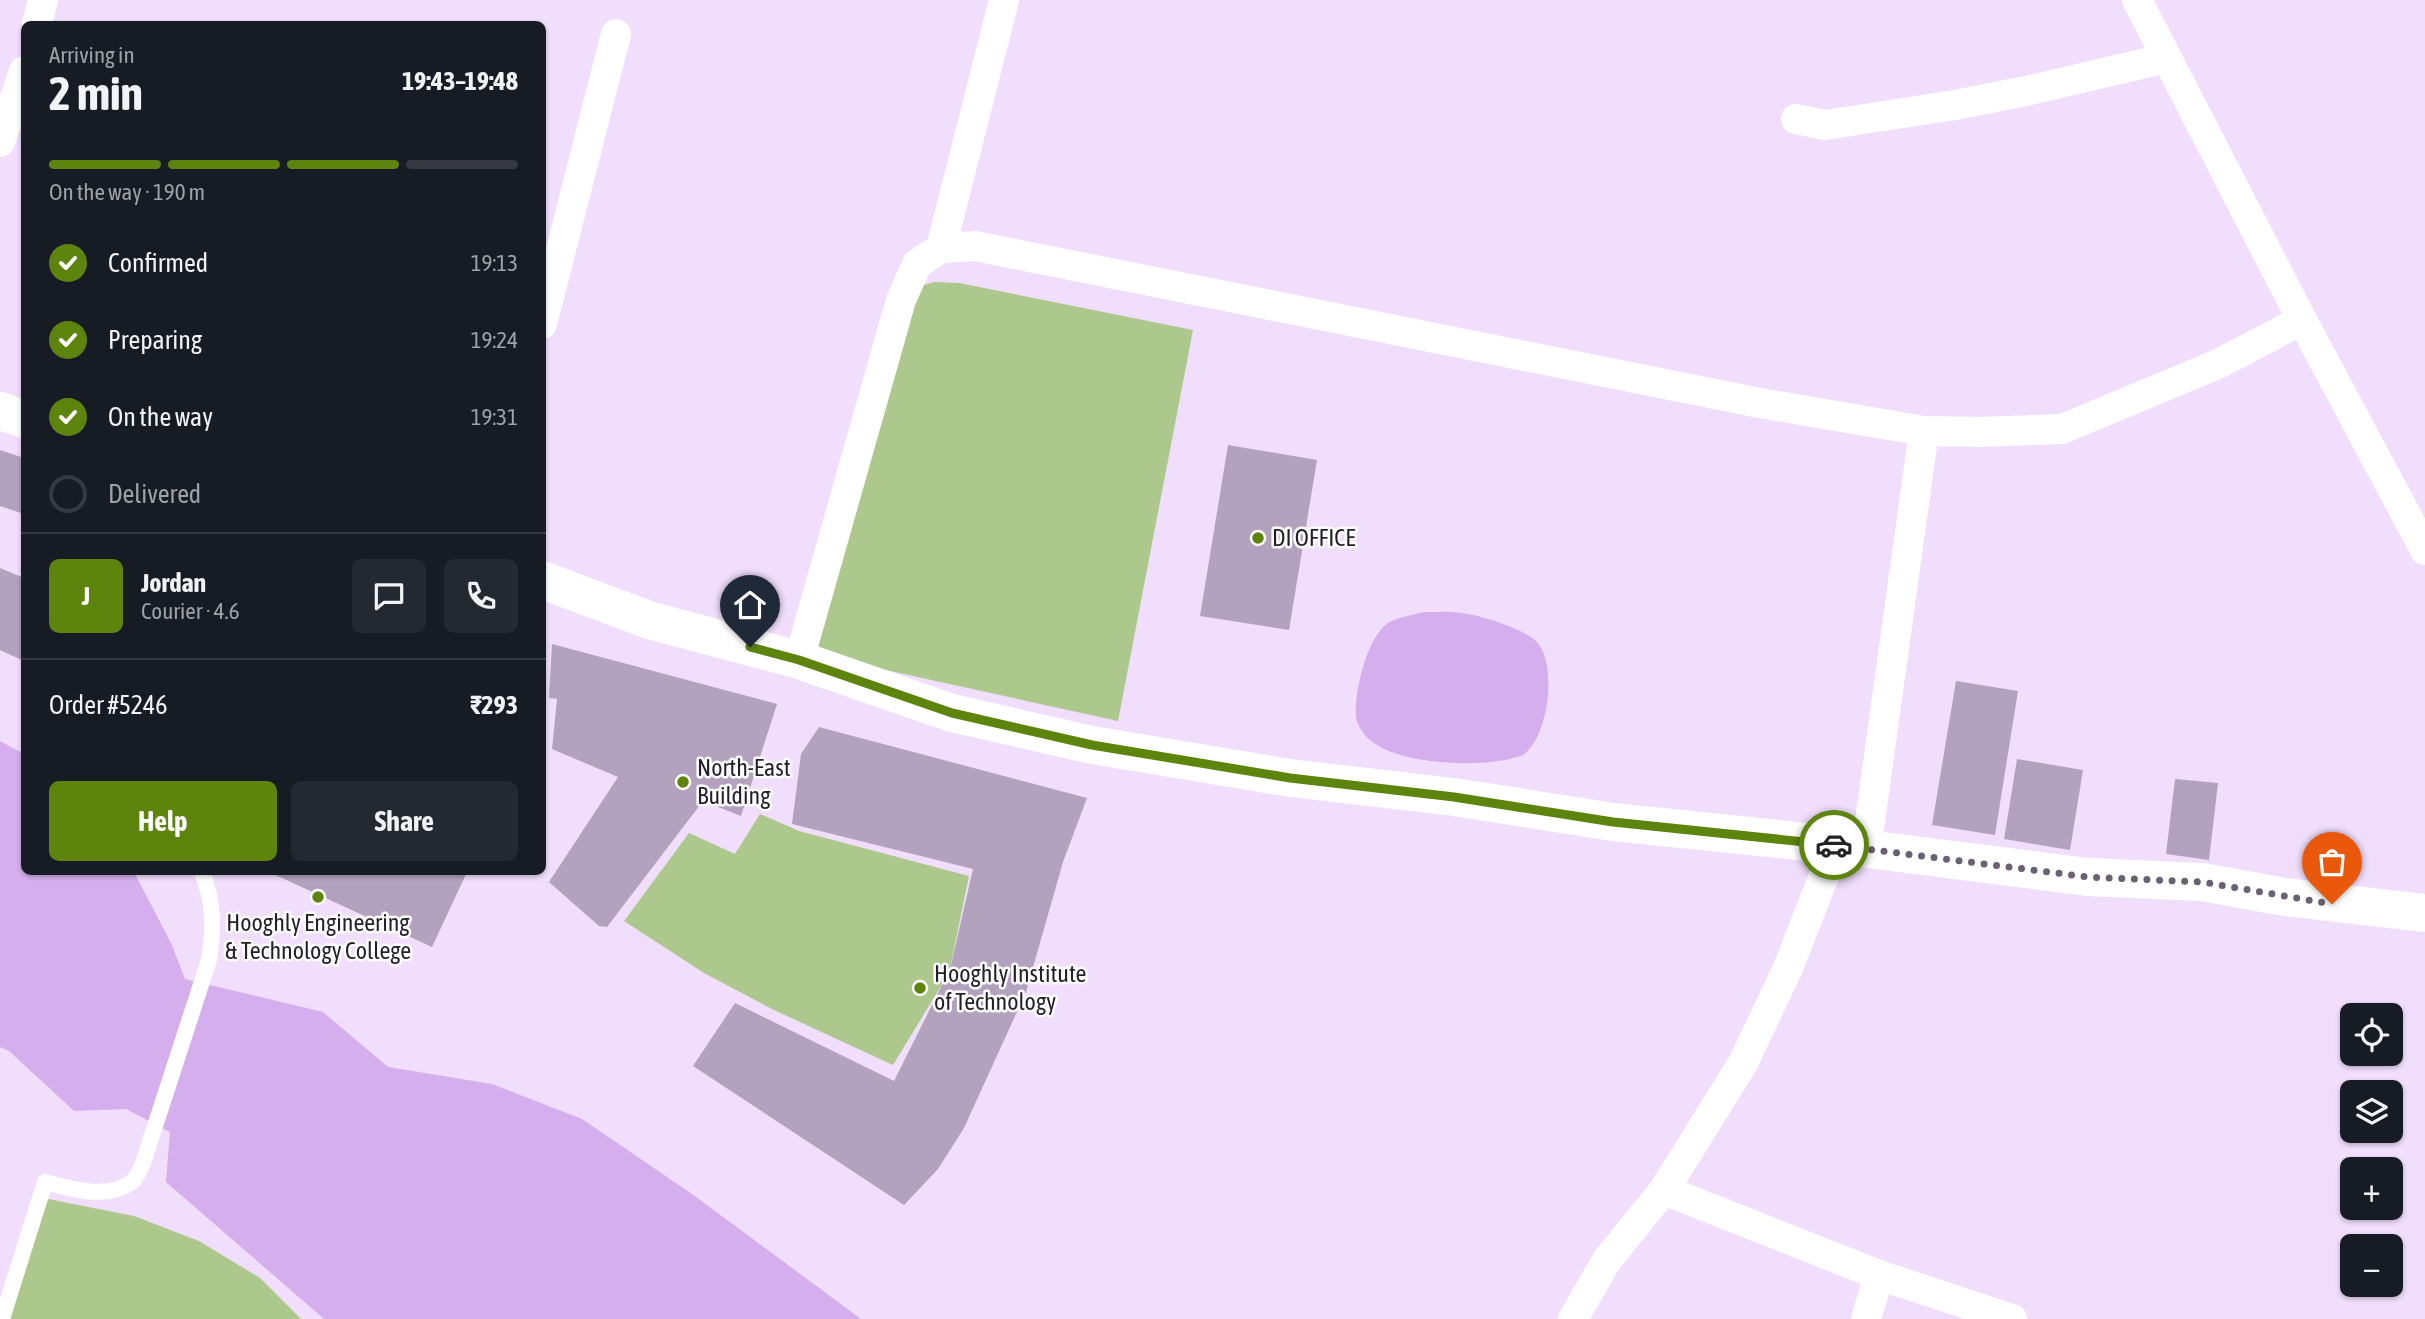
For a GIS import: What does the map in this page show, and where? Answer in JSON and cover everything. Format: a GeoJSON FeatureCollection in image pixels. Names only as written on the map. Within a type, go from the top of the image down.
{"type":"FeatureCollection","features":[{"type":"Feature","properties":{"kind":"street"},"geometry":{"type":"LineString","coordinates":[[38,21],[43,0]]}},
{"type":"Feature","properties":{"kind":"street"},"geometry":{"type":"LineString","coordinates":[[941,248],[1004,0]]}},
{"type":"Feature","properties":{"kind":"street"},"geometry":{"type":"LineString","coordinates":[[2137,0],[2302,320],[2425,550]]}},
{"type":"Feature","properties":{"kind":"street"},"geometry":{"type":"LineString","coordinates":[[546,308],[616,34]]}},
{"type":"Feature","properties":{"kind":"street"},"geometry":{"type":"LineString","coordinates":[[1796,118],[1825,125],[1955,105],[2167,58]]}},
{"type":"Feature","properties":{"kind":"street"},"geometry":{"type":"LineString","coordinates":[[0,142],[21,80]]}},
{"type":"Feature","properties":{"kind":"street"},"geometry":{"type":"LineString","coordinates":[[799,660],[901,300],[917,264],[941,248],[975,246],[1760,403],[1924,430],[1981,432],[2062,429],[2218,364],[2302,320]]}},
{"type":"Feature","properties":{"kind":"street"},"geometry":{"type":"LineString","coordinates":[[0,411],[21,418]]}},
{"type":"Feature","properties":{"kind":"street"},"geometry":{"type":"LineString","coordinates":[[1573,1319],[1607,1260],[1664,1190],[1743,1063],[1788,968],[1851,848],[1924,430]]}},
{"type":"Feature","properties":{"kind":"street"},"geometry":{"type":"LineString","coordinates":[[546,581],[652,621],[799,660],[952,713],[1092,745],[1290,778],[1454,797],[1613,822],[2088,877],[2202,882],[2320,902],[2425,913]]}},
{"type":"Feature","properties":{"kind":"street"},"geometry":{"type":"LineString","coordinates":[[1664,1190],[1880,1275],[2012,1319]]}},
{"type":"Feature","properties":{"kind":"street"},"geometry":{"type":"LineString","coordinates":[[1866,1319],[1880,1275]]}},
{"type":"Feature","properties":{"kind":"lane"},"geometry":{"type":"LineString","coordinates":[[2,1319],[45,1182],[83,1192],[112,1190],[133,1181],[144,1163],[209,960],[214,930],[203,875]]}},
{"type":"Feature","properties":{"kind":"green space"},"geometry":{"type":"Polygon","coordinates":[[[934,282],[959,283],[1193,330],[1118,721],[808,653],[918,287],[934,282]]]}},
{"type":"Feature","properties":{"kind":"green space"},"geometry":{"type":"Polygon","coordinates":[[[760,814],[799,831],[969,876],[949,973],[893,1065],[774,1010],[704,973],[624,921],[689,833],[735,854],[760,814]]]}},
{"type":"Feature","properties":{"kind":"green space"},"geometry":{"type":"Polygon","coordinates":[[[48,1199],[134,1216],[199,1241],[260,1278],[301,1319],[6,1319],[48,1199]]]}},
{"type":"Feature","properties":{"kind":"shaded area"},"geometry":{"type":"Polygon","coordinates":[[[1424,612],[1479,616],[1530,636],[1543,651],[1547,666],[1548,700],[1539,733],[1523,755],[1479,763],[1435,762],[1393,753],[1377,745],[1362,731],[1356,718],[1357,693],[1363,666],[1374,640],[1388,623],[1424,612]]]}},
{"type":"Feature","properties":{"kind":"shaded area"},"geometry":{"type":"Polygon","coordinates":[[[0,741],[21,752],[21,875],[136,875],[172,945],[185,979],[323,1012],[388,1067],[492,1084],[582,1119],[692,1194],[861,1319],[324,1319],[166,1182],[170,1132],[126,1109],[74,1111],[9,1051],[0,1047],[0,741]]]}},
{"type":"Feature","properties":{"kind":"building","name":"DI OFFICE"},"geometry":{"type":"Polygon","coordinates":[[[1228,445],[1317,460],[1289,630],[1200,616],[1228,445]]]}},
{"type":"Feature","properties":{"kind":"building"},"geometry":{"type":"Polygon","coordinates":[[[0,450],[21,457],[21,513],[0,506],[0,450]]]}},
{"type":"Feature","properties":{"kind":"building"},"geometry":{"type":"Polygon","coordinates":[[[0,568],[21,577],[21,660],[0,650],[0,568]]]}},
{"type":"Feature","properties":{"kind":"building","name":"North-East Building"},"geometry":{"type":"Polygon","coordinates":[[[552,644],[777,704],[741,816],[703,801],[607,927],[599,926],[549,882],[618,777],[552,749],[557,699],[549,698],[552,644]]]}},
{"type":"Feature","properties":{"kind":"building"},"geometry":{"type":"Polygon","coordinates":[[[1956,681],[2018,691],[1995,835],[1932,825],[1956,681]]]}},
{"type":"Feature","properties":{"kind":"building"},"geometry":{"type":"Polygon","coordinates":[[[819,727],[1087,798],[1063,862],[1026,992],[964,1128],[938,1169],[904,1205],[693,1066],[735,1003],[894,1081],[950,969],[973,869],[792,824],[801,754],[819,727]]]}},
{"type":"Feature","properties":{"kind":"building"},"geometry":{"type":"Polygon","coordinates":[[[2017,759],[2083,770],[2070,850],[2004,839],[2017,759]]]}},
{"type":"Feature","properties":{"kind":"building"},"geometry":{"type":"Polygon","coordinates":[[[2175,779],[2218,783],[2209,860],[2166,854],[2175,779]]]}},
{"type":"Feature","properties":{"kind":"building"},"geometry":{"type":"Polygon","coordinates":[[[276,875],[466,875],[432,947],[276,875]]]}},
{"type":"Feature","properties":{"kind":"way so far"},"geometry":{"type":"LineString","coordinates":[[1834,845],[2088,877],[2202,882],[2332,904]]}},
{"type":"Feature","properties":{"kind":"place","name":"DI OFFICE"},"geometry":{"type":"Point","coordinates":[1258,538]}},
{"type":"Feature","properties":{"kind":"place","name":"North-East Building"},"geometry":{"type":"Point","coordinates":[683,782]}},
{"type":"Feature","properties":{"kind":"place","name":"Hooghly Engineering & Technology College"},"geometry":{"type":"Point","coordinates":[318,897]}},
{"type":"Feature","properties":{"kind":"place","name":"Hooghly Institute of Technology"},"geometry":{"type":"Point","coordinates":[920,988]}},
{"type":"Feature","properties":{"kind":"route"},"geometry":{"type":"LineString","coordinates":[[750,647],[799,660],[952,713],[1092,745],[1290,778],[1454,797],[1613,822],[1834,845]]}}]}
